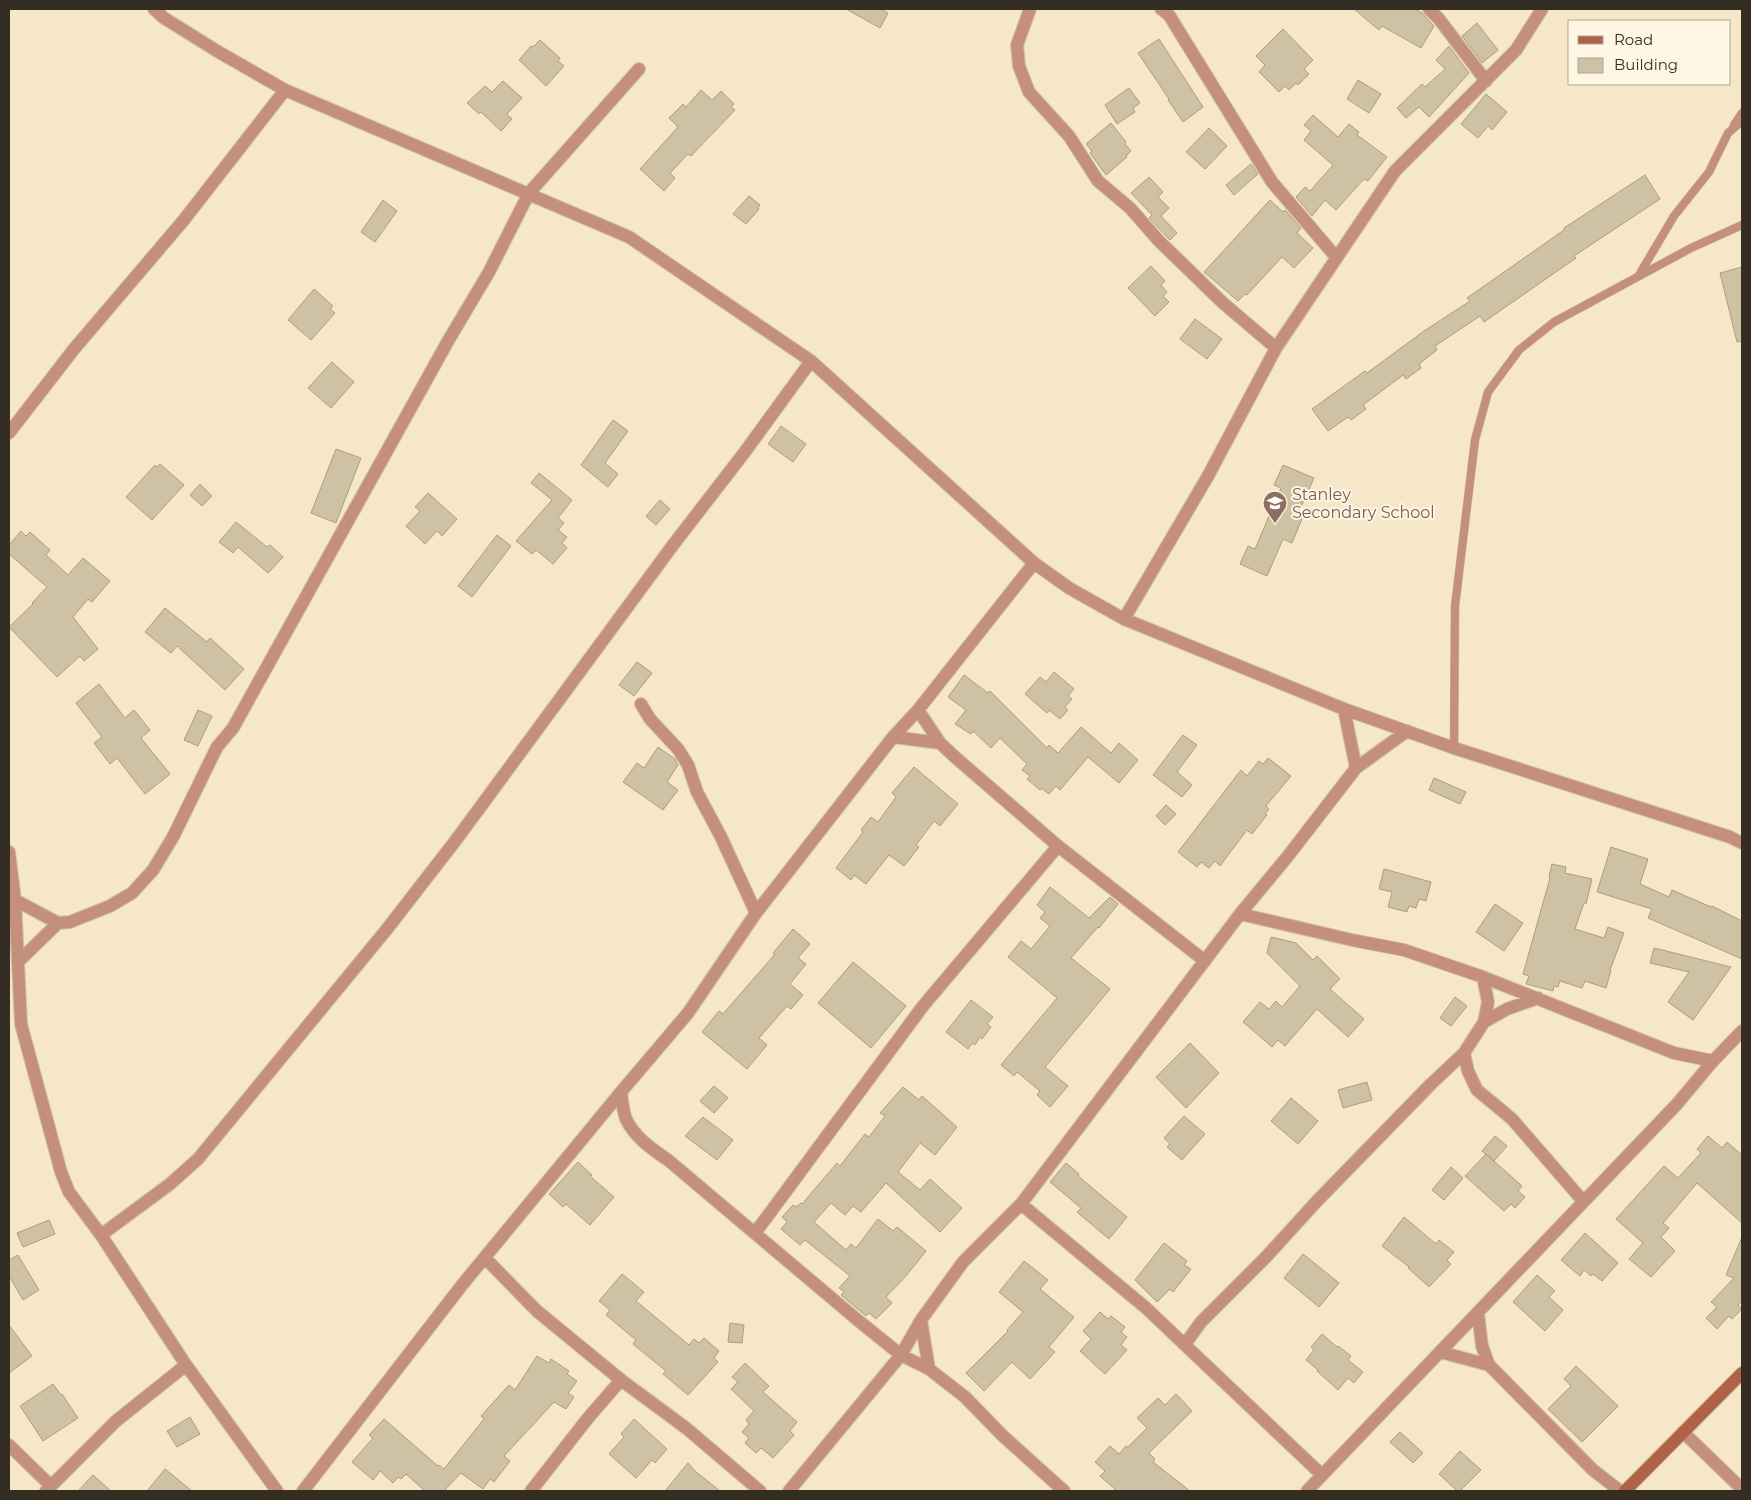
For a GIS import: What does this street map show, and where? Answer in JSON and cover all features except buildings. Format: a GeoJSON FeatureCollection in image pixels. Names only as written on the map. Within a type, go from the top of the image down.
{"type":"FeatureCollection","features":[{"type":"Feature","properties":{"kind":"main road"},"geometry":{"type":"LineString","coordinates":[[1625,1491],[1742,1373]]}},
{"type":"Feature","properties":{"kind":"street"},"geometry":{"type":"LineString","coordinates":[[154,9],[164,18],[209,46],[285,90],[629,237],[811,361],[1034,562],[1069,588],[1124,619],[1344,709],[1454,748],[1730,837],[1742,844]]}},
{"type":"Feature","properties":{"kind":"street"},"geometry":{"type":"LineString","coordinates":[[1030,9],[1017,45],[1019,66],[1029,92],[1049,112],[1068,136],[1098,181],[1130,208],[1159,241],[1223,303],[1276,348]]}},
{"type":"Feature","properties":{"kind":"street"},"geometry":{"type":"LineString","coordinates":[[1161,9],[1169,15],[1272,182],[1336,257]]}},
{"type":"Feature","properties":{"kind":"street"},"geometry":{"type":"LineString","coordinates":[[1429,9],[1439,18],[1486,81]]}},
{"type":"Feature","properties":{"kind":"street"},"geometry":{"type":"LineString","coordinates":[[1533,9],[1533,22]]}},
{"type":"Feature","properties":{"kind":"street"},"geometry":{"type":"LineString","coordinates":[[1124,619],[1208,476],[1276,348],[1336,257],[1395,171],[1516,50],[1542,9]]}},
{"type":"Feature","properties":{"kind":"street"},"geometry":{"type":"LineString","coordinates":[[15,900],[58,923],[70,922],[110,906],[132,893],[153,870],[173,837],[218,747],[233,728],[448,341],[489,272],[529,193],[639,69]]}},
{"type":"Feature","properties":{"kind":"street"},"geometry":{"type":"LineString","coordinates":[[9,433],[74,349],[183,221],[285,90]]}},
{"type":"Feature","properties":{"kind":"street"},"geometry":{"type":"LineString","coordinates":[[100,1235],[170,1184],[198,1159],[387,929],[456,840],[811,361]]}},
{"type":"Feature","properties":{"kind":"street"},"geometry":{"type":"LineString","coordinates":[[303,1491],[485,1258],[621,1092],[688,1014],[756,913],[893,737],[918,710],[1034,562]]}},
{"type":"Feature","properties":{"kind":"street"},"geometry":{"type":"LineString","coordinates":[[641,704],[650,719],[678,749],[688,765],[697,792],[721,837],[756,913]]}},
{"type":"Feature","properties":{"kind":"street"},"geometry":{"type":"LineString","coordinates":[[1344,709],[1356,768]]}},
{"type":"Feature","properties":{"kind":"street"},"geometry":{"type":"LineString","coordinates":[[918,710],[940,743],[1058,846],[1205,961]]}},
{"type":"Feature","properties":{"kind":"street"},"geometry":{"type":"LineString","coordinates":[[790,1491],[901,1355],[921,1320],[963,1262],[1021,1204],[1240,914],[1288,856],[1356,768],[1407,731]]}},
{"type":"Feature","properties":{"kind":"street"},"geometry":{"type":"LineString","coordinates":[[893,737],[940,743]]}},
{"type":"Feature","properties":{"kind":"street"},"geometry":{"type":"LineString","coordinates":[[1730,837],[1742,829]]}},
{"type":"Feature","properties":{"kind":"street"},"geometry":{"type":"LineString","coordinates":[[755,1233],[923,1006],[1058,846]]}},
{"type":"Feature","properties":{"kind":"street"},"geometry":{"type":"LineString","coordinates":[[9,852],[15,900],[18,962],[15,1026],[69,1192],[100,1235],[186,1365],[277,1491]]}},
{"type":"Feature","properties":{"kind":"street"},"geometry":{"type":"LineString","coordinates":[[1240,914],[1404,950],[1483,976],[1674,1053],[1713,1061]]}},
{"type":"Feature","properties":{"kind":"street"},"geometry":{"type":"LineString","coordinates":[[18,962],[58,923]]}},
{"type":"Feature","properties":{"kind":"street"},"geometry":{"type":"LineString","coordinates":[[1185,1344],[1201,1322],[1266,1257],[1317,1201],[1431,1084],[1464,1053],[1484,1022],[1488,1002],[1483,976]]}},
{"type":"Feature","properties":{"kind":"street"},"geometry":{"type":"LineString","coordinates":[[1484,1022],[1507,1009],[1538,998]]}},
{"type":"Feature","properties":{"kind":"street"},"geometry":{"type":"LineString","coordinates":[[1307,1491],[1677,1104],[1713,1061],[1742,1031]]}},
{"type":"Feature","properties":{"kind":"street"},"geometry":{"type":"LineString","coordinates":[[1464,1053],[1468,1071],[1477,1090],[1512,1119],[1583,1201]]}},
{"type":"Feature","properties":{"kind":"street"},"geometry":{"type":"LineString","coordinates":[[621,1092],[626,1119],[638,1137],[901,1355],[930,1369],[965,1397],[1064,1491]]}},
{"type":"Feature","properties":{"kind":"street"},"geometry":{"type":"LineString","coordinates":[[1021,1204],[1146,1308],[1322,1475]]}},
{"type":"Feature","properties":{"kind":"street"},"geometry":{"type":"LineString","coordinates":[[485,1258],[538,1311],[622,1380],[686,1428],[760,1491]]}},
{"type":"Feature","properties":{"kind":"street"},"geometry":{"type":"LineString","coordinates":[[1478,1313],[1482,1346],[1489,1365],[1594,1470],[1620,1491]]}},
{"type":"Feature","properties":{"kind":"street"},"geometry":{"type":"LineString","coordinates":[[921,1320],[930,1369]]}},
{"type":"Feature","properties":{"kind":"street"},"geometry":{"type":"LineString","coordinates":[[1440,1352],[1489,1365]]}},
{"type":"Feature","properties":{"kind":"street"},"geometry":{"type":"LineString","coordinates":[[9,1445],[49,1488],[116,1421],[186,1365]]}},
{"type":"Feature","properties":{"kind":"street"},"geometry":{"type":"LineString","coordinates":[[531,1491],[588,1418],[622,1380]]}},
{"type":"Feature","properties":{"kind":"street"},"geometry":{"type":"LineString","coordinates":[[1684,1432],[1742,1489]]}},
{"type":"Feature","properties":{"kind":"lane"},"geometry":{"type":"LineString","coordinates":[[1638,277],[1674,216],[1709,172],[1728,133],[1742,113]]}},
{"type":"Feature","properties":{"kind":"lane"},"geometry":{"type":"LineString","coordinates":[[1728,133],[1742,121]]}},
{"type":"Feature","properties":{"kind":"lane"},"geometry":{"type":"LineString","coordinates":[[1454,748],[1455,606],[1475,440],[1488,392],[1519,350],[1554,322],[1691,248],[1742,225]]}},
{"type":"Feature","properties":{"kind":"place","name":"Stanley Secondary School"},"geometry":{"type":"Point","coordinates":[1275,524]}}]}
